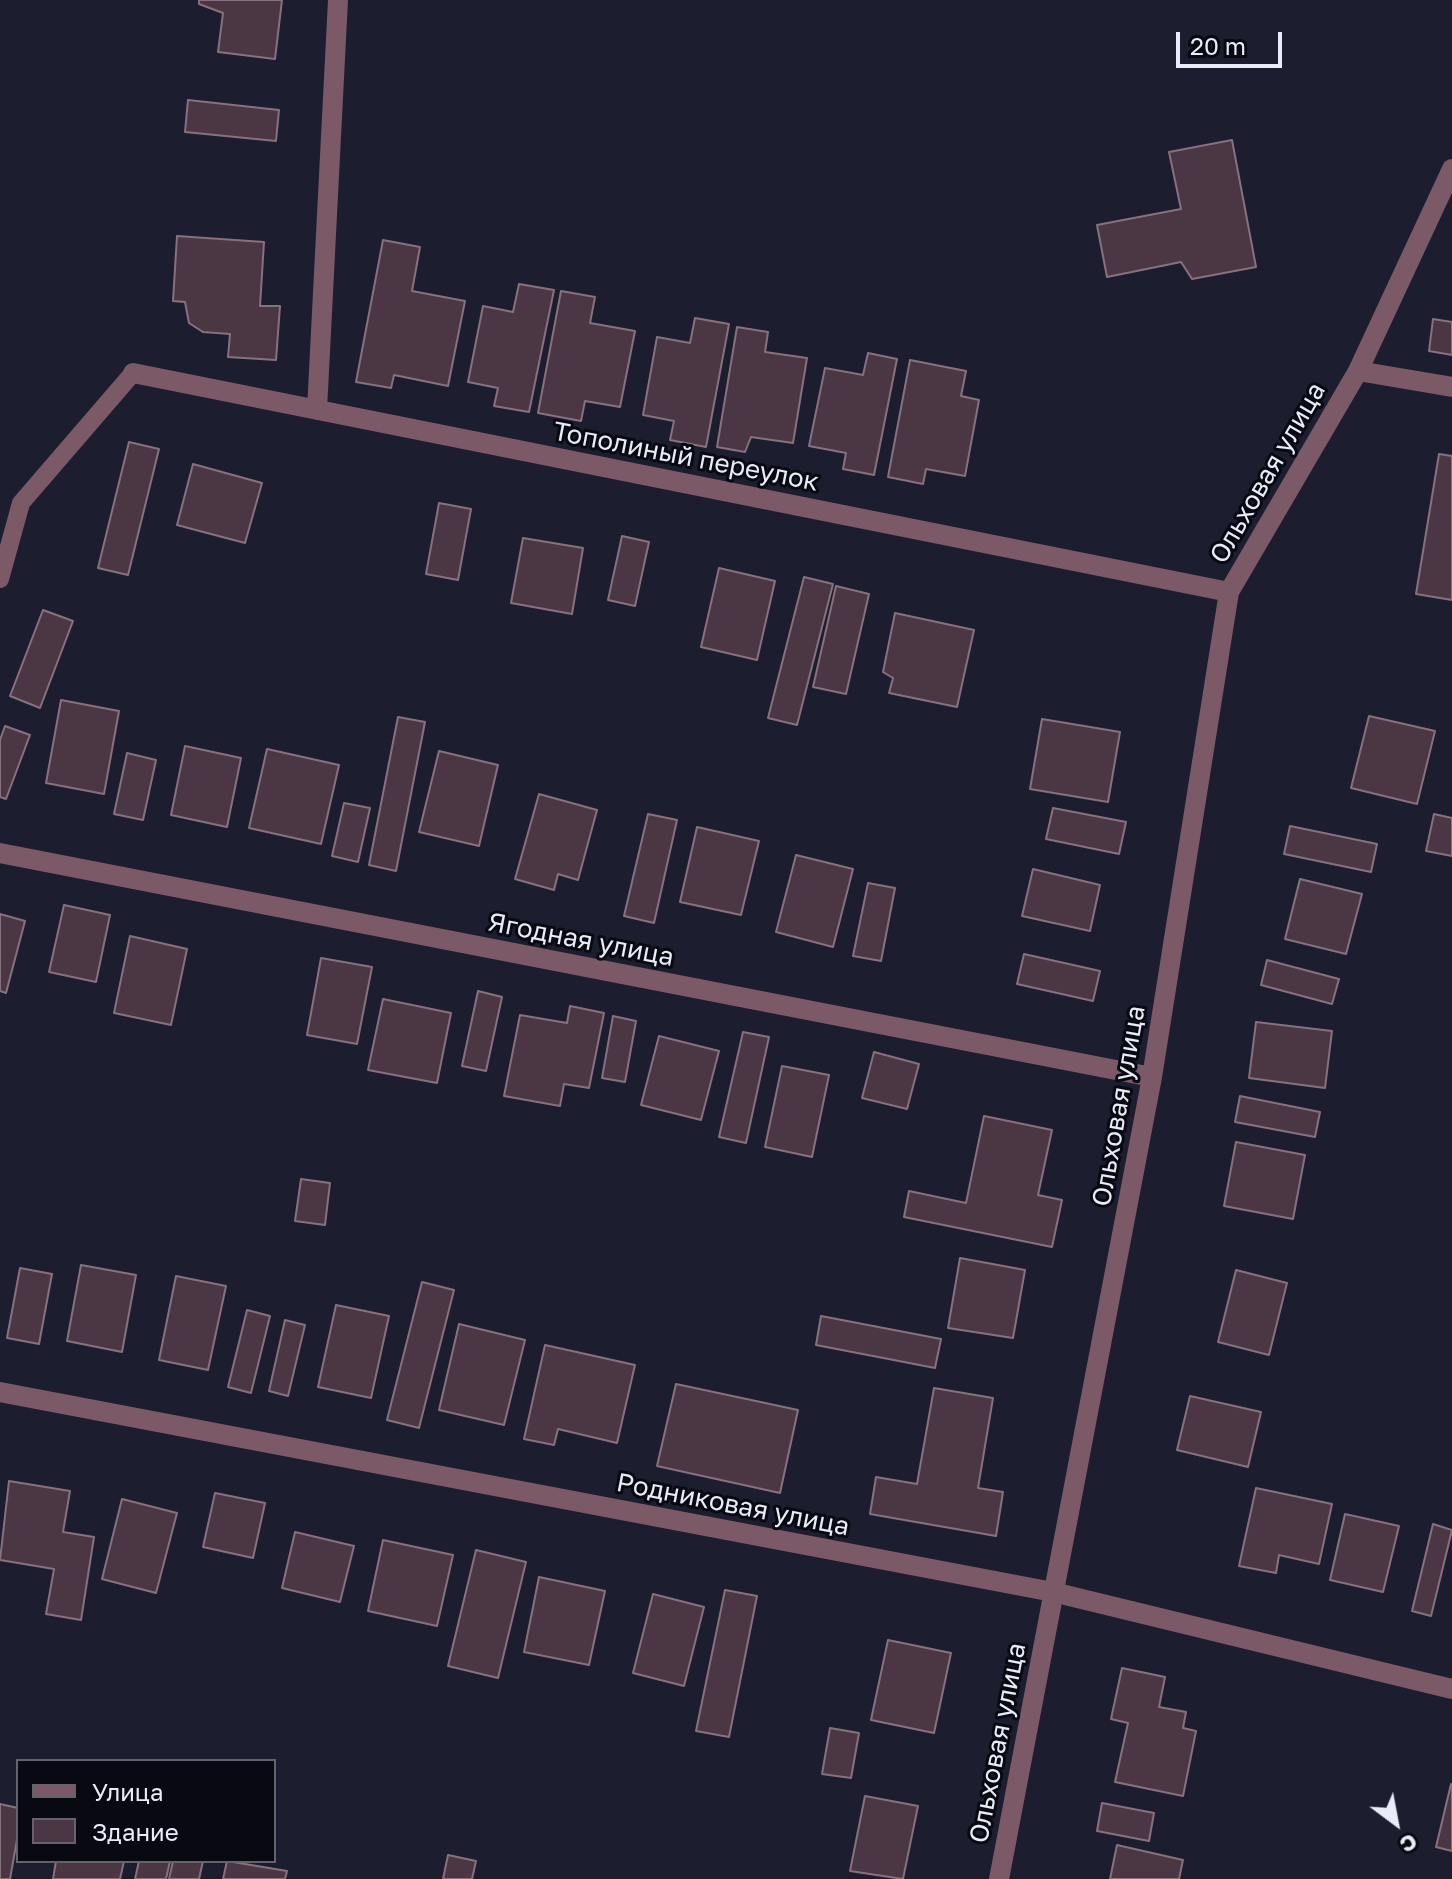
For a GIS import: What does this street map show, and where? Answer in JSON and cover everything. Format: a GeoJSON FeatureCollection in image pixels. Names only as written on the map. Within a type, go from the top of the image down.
{"type":"FeatureCollection","features":[{"type":"Feature","properties":{"kind":"street"},"geometry":{"type":"LineString","coordinates":[[317,410],[338,0]]}},
{"type":"Feature","properties":{"kind":"street","name":"Ольховая улица"},"geometry":{"type":"LineString","coordinates":[[999,1879],[1152,1077],[1229,592],[1358,371],[1452,169]]}},
{"type":"Feature","properties":{"kind":"street"},"geometry":{"type":"LineString","coordinates":[[1358,371],[1452,387]]}},
{"type":"Feature","properties":{"kind":"street","name":"Тополиный переулок"},"geometry":{"type":"LineString","coordinates":[[133,373],[1229,592]]}},
{"type":"Feature","properties":{"kind":"street","name":"Ягодная улица"},"geometry":{"type":"LineString","coordinates":[[0,853],[1152,1077]]}},
{"type":"Feature","properties":{"kind":"street","name":"Родниковая улица"},"geometry":{"type":"LineString","coordinates":[[0,1392],[1053,1592],[1452,1689]]}},
{"type":"Feature","properties":{"kind":"lane"},"geometry":{"type":"LineString","coordinates":[[0,579],[21,503],[133,373]]}},
{"type":"Feature","properties":{"kind":"building"},"geometry":{"type":"Polygon","coordinates":[[[199,0],[282,0],[275,59],[218,52],[223,13],[199,4],[199,0]]]}},
{"type":"Feature","properties":{"kind":"building"},"geometry":{"type":"Polygon","coordinates":[[[188,100],[279,110],[276,141],[185,132],[188,100]]]}},
{"type":"Feature","properties":{"kind":"building"},"geometry":{"type":"Polygon","coordinates":[[[1232,140],[1256,267],[1192,279],[1181,262],[1107,277],[1097,225],[1181,209],[1169,152],[1232,140]]]}},
{"type":"Feature","properties":{"kind":"building"},"geometry":{"type":"Polygon","coordinates":[[[177,236],[264,242],[260,306],[280,306],[276,360],[228,357],[230,334],[203,332],[189,323],[185,302],[173,301],[177,236]]]}},
{"type":"Feature","properties":{"kind":"building"},"geometry":{"type":"Polygon","coordinates":[[[383,240],[420,247],[412,291],[465,301],[448,386],[394,375],[391,388],[356,382],[383,240]]]}},
{"type":"Feature","properties":{"kind":"building"},"geometry":{"type":"Polygon","coordinates":[[[519,284],[554,290],[529,412],[494,406],[498,388],[468,382],[483,306],[513,312],[519,284]]]}},
{"type":"Feature","properties":{"kind":"building"},"geometry":{"type":"Polygon","coordinates":[[[561,291],[595,297],[590,323],[635,331],[620,407],[585,401],[581,421],[538,413],[561,291]]]}},
{"type":"Feature","properties":{"kind":"building"},"geometry":{"type":"Polygon","coordinates":[[[695,318],[729,324],[706,447],[670,440],[674,421],[643,415],[657,337],[690,343],[695,318]]]}},
{"type":"Feature","properties":{"kind":"building"},"geometry":{"type":"Polygon","coordinates":[[[1433,319],[1452,322],[1452,355],[1429,351],[1433,319]]]}},
{"type":"Feature","properties":{"kind":"building"},"geometry":{"type":"Polygon","coordinates":[[[737,327],[768,332],[765,352],[807,358],[793,443],[751,437],[745,452],[717,447],[737,327]]]}},
{"type":"Feature","properties":{"kind":"building"},"geometry":{"type":"Polygon","coordinates":[[[868,353],[897,359],[874,475],[843,469],[846,453],[809,446],[825,368],[863,375],[868,353]]]}},
{"type":"Feature","properties":{"kind":"building"},"geometry":{"type":"Polygon","coordinates":[[[910,360],[966,371],[961,396],[979,400],[965,476],[926,469],[923,484],[888,477],[910,360]]]}},
{"type":"Feature","properties":{"kind":"building"},"geometry":{"type":"Polygon","coordinates":[[[129,442],[159,449],[128,575],[98,568],[129,442]]]}},
{"type":"Feature","properties":{"kind":"building"},"geometry":{"type":"Polygon","coordinates":[[[1439,454],[1452,456],[1452,600],[1416,594],[1439,454]]]}},
{"type":"Feature","properties":{"kind":"building"},"geometry":{"type":"Polygon","coordinates":[[[193,464],[262,483],[245,543],[177,525],[193,464]]]}},
{"type":"Feature","properties":{"kind":"building"},"geometry":{"type":"Polygon","coordinates":[[[439,503],[471,509],[458,580],[426,574],[439,503]]]}},
{"type":"Feature","properties":{"kind":"building"},"geometry":{"type":"Polygon","coordinates":[[[622,536],[649,542],[635,606],[608,600],[622,536]]]}},
{"type":"Feature","properties":{"kind":"building"},"geometry":{"type":"Polygon","coordinates":[[[523,538],[583,548],[572,614],[511,603],[523,538]]]}},
{"type":"Feature","properties":{"kind":"building"},"geometry":{"type":"Polygon","coordinates":[[[719,568],[775,581],[757,660],[701,647],[719,568]]]}},
{"type":"Feature","properties":{"kind":"building"},"geometry":{"type":"Polygon","coordinates":[[[804,577],[833,584],[797,725],[768,718],[804,577]]]}},
{"type":"Feature","properties":{"kind":"building"},"geometry":{"type":"Polygon","coordinates":[[[836,586],[869,594],[846,694],[813,687],[836,586]]]}},
{"type":"Feature","properties":{"kind":"building"},"geometry":{"type":"Polygon","coordinates":[[[43,610],[73,621],[40,708],[10,696],[43,610]]]}},
{"type":"Feature","properties":{"kind":"building"},"geometry":{"type":"Polygon","coordinates":[[[895,613],[974,630],[957,707],[889,693],[893,678],[883,672],[895,613]]]}},
{"type":"Feature","properties":{"kind":"building"},"geometry":{"type":"Polygon","coordinates":[[[61,700],[119,711],[104,794],[46,783],[61,700]]]}},
{"type":"Feature","properties":{"kind":"building"},"geometry":{"type":"Polygon","coordinates":[[[1369,716],[1435,731],[1417,804],[1351,788],[1369,716]]]}},
{"type":"Feature","properties":{"kind":"building"},"geometry":{"type":"Polygon","coordinates":[[[398,717],[425,722],[396,871],[369,865],[398,717]]]}},
{"type":"Feature","properties":{"kind":"building"},"geometry":{"type":"Polygon","coordinates":[[[1042,719],[1120,732],[1108,802],[1030,789],[1042,719]]]}},
{"type":"Feature","properties":{"kind":"building"},"geometry":{"type":"Polygon","coordinates":[[[5,726],[30,735],[6,799],[0,797],[0,740],[5,726]]]}},
{"type":"Feature","properties":{"kind":"building"},"geometry":{"type":"Polygon","coordinates":[[[185,746],[241,758],[227,827],[171,815],[185,746]]]}},
{"type":"Feature","properties":{"kind":"building"},"geometry":{"type":"Polygon","coordinates":[[[267,749],[339,765],[321,844],[249,828],[267,749]]]}},
{"type":"Feature","properties":{"kind":"building"},"geometry":{"type":"Polygon","coordinates":[[[439,751],[498,765],[479,846],[419,832],[439,751]]]}},
{"type":"Feature","properties":{"kind":"building"},"geometry":{"type":"Polygon","coordinates":[[[127,753],[156,760],[143,820],[114,814],[127,753]]]}},
{"type":"Feature","properties":{"kind":"building"},"geometry":{"type":"Polygon","coordinates":[[[539,794],[597,810],[578,880],[558,874],[554,890],[515,879],[539,794]]]}},
{"type":"Feature","properties":{"kind":"building"},"geometry":{"type":"Polygon","coordinates":[[[344,803],[370,808],[358,862],[332,856],[344,803]]]}},
{"type":"Feature","properties":{"kind":"building"},"geometry":{"type":"Polygon","coordinates":[[[1053,808],[1126,822],[1119,854],[1046,839],[1053,808]]]}},
{"type":"Feature","properties":{"kind":"building"},"geometry":{"type":"Polygon","coordinates":[[[648,814],[677,820],[654,923],[624,916],[648,814]]]}},
{"type":"Feature","properties":{"kind":"building"},"geometry":{"type":"Polygon","coordinates":[[[1434,814],[1452,818],[1452,856],[1426,851],[1434,814]]]}},
{"type":"Feature","properties":{"kind":"building"},"geometry":{"type":"Polygon","coordinates":[[[1290,826],[1377,844],[1371,872],[1284,854],[1290,826]]]}},
{"type":"Feature","properties":{"kind":"building"},"geometry":{"type":"Polygon","coordinates":[[[697,827],[759,841],[741,915],[680,902],[697,827]]]}},
{"type":"Feature","properties":{"kind":"building"},"geometry":{"type":"Polygon","coordinates":[[[796,855],[853,869],[833,947],[776,932],[796,855]]]}},
{"type":"Feature","properties":{"kind":"building"},"geometry":{"type":"Polygon","coordinates":[[[1033,869],[1100,885],[1090,931],[1022,916],[1033,869]]]}},
{"type":"Feature","properties":{"kind":"building"},"geometry":{"type":"Polygon","coordinates":[[[1300,879],[1362,894],[1346,954],[1285,939],[1300,879]]]}},
{"type":"Feature","properties":{"kind":"building"},"geometry":{"type":"Polygon","coordinates":[[[868,883],[895,888],[881,961],[853,956],[868,883]]]}},
{"type":"Feature","properties":{"kind":"building"},"geometry":{"type":"Polygon","coordinates":[[[64,905],[110,915],[96,982],[49,972],[64,905]]]}},
{"type":"Feature","properties":{"kind":"building"},"geometry":{"type":"Polygon","coordinates":[[[0,914],[25,921],[6,993],[0,991],[0,914]]]}},
{"type":"Feature","properties":{"kind":"building"},"geometry":{"type":"Polygon","coordinates":[[[130,936],[187,949],[171,1025],[114,1013],[130,936]]]}},
{"type":"Feature","properties":{"kind":"building"},"geometry":{"type":"Polygon","coordinates":[[[1024,954],[1100,971],[1093,1001],[1017,984],[1024,954]]]}},
{"type":"Feature","properties":{"kind":"building"},"geometry":{"type":"Polygon","coordinates":[[[321,958],[372,967],[357,1044],[307,1035],[321,958]]]}},
{"type":"Feature","properties":{"kind":"building"},"geometry":{"type":"Polygon","coordinates":[[[1267,960],[1339,979],[1332,1004],[1261,985],[1267,960]]]}},
{"type":"Feature","properties":{"kind":"building"},"geometry":{"type":"Polygon","coordinates":[[[478,991],[502,997],[486,1071],[462,1066],[478,991]]]}},
{"type":"Feature","properties":{"kind":"building"},"geometry":{"type":"Polygon","coordinates":[[[383,999],[451,1013],[437,1083],[368,1070],[383,999]]]}},
{"type":"Feature","properties":{"kind":"building"},"geometry":{"type":"Polygon","coordinates":[[[570,1006],[604,1013],[589,1088],[564,1084],[560,1106],[504,1096],[520,1015],[567,1023],[570,1006]]]}},
{"type":"Feature","properties":{"kind":"building"},"geometry":{"type":"Polygon","coordinates":[[[613,1016],[636,1021],[625,1082],[602,1078],[613,1016]]]}},
{"type":"Feature","properties":{"kind":"building"},"geometry":{"type":"Polygon","coordinates":[[[1256,1022],[1332,1031],[1325,1088],[1249,1078],[1256,1022]]]}},
{"type":"Feature","properties":{"kind":"building"},"geometry":{"type":"Polygon","coordinates":[[[743,1032],[769,1037],[746,1143],[719,1137],[743,1032]]]}},
{"type":"Feature","properties":{"kind":"building"},"geometry":{"type":"Polygon","coordinates":[[[659,1036],[719,1051],[701,1120],[641,1105],[659,1036]]]}},
{"type":"Feature","properties":{"kind":"building"},"geometry":{"type":"Polygon","coordinates":[[[874,1052],[919,1064],[907,1109],[862,1098],[874,1052]]]}},
{"type":"Feature","properties":{"kind":"building"},"geometry":{"type":"Polygon","coordinates":[[[782,1066],[829,1075],[812,1157],[765,1147],[782,1066]]]}},
{"type":"Feature","properties":{"kind":"building"},"geometry":{"type":"Polygon","coordinates":[[[1240,1096],[1320,1112],[1315,1137],[1235,1122],[1240,1096]]]}},
{"type":"Feature","properties":{"kind":"building"},"geometry":{"type":"Polygon","coordinates":[[[984,1116],[1052,1130],[1038,1195],[1062,1200],[1052,1247],[904,1217],[909,1191],[966,1203],[984,1116]]]}},
{"type":"Feature","properties":{"kind":"building"},"geometry":{"type":"Polygon","coordinates":[[[1236,1142],[1305,1155],[1293,1219],[1224,1206],[1236,1142]]]}},
{"type":"Feature","properties":{"kind":"building"},"geometry":{"type":"Polygon","coordinates":[[[301,1179],[330,1183],[325,1225],[295,1221],[301,1179]]]}},
{"type":"Feature","properties":{"kind":"building"},"geometry":{"type":"Polygon","coordinates":[[[960,1258],[1025,1270],[1013,1338],[948,1328],[960,1258]]]}},
{"type":"Feature","properties":{"kind":"building"},"geometry":{"type":"Polygon","coordinates":[[[81,1265],[136,1275],[122,1352],[67,1341],[81,1265]]]}},
{"type":"Feature","properties":{"kind":"building"},"geometry":{"type":"Polygon","coordinates":[[[20,1268],[52,1274],[39,1344],[7,1338],[20,1268]]]}},
{"type":"Feature","properties":{"kind":"building"},"geometry":{"type":"Polygon","coordinates":[[[1236,1270],[1287,1283],[1269,1355],[1218,1342],[1236,1270]]]}},
{"type":"Feature","properties":{"kind":"building"},"geometry":{"type":"Polygon","coordinates":[[[176,1276],[226,1286],[208,1370],[159,1360],[176,1276]]]}},
{"type":"Feature","properties":{"kind":"building"},"geometry":{"type":"Polygon","coordinates":[[[422,1282],[454,1290],[419,1428],[387,1420],[422,1282]]]}},
{"type":"Feature","properties":{"kind":"building"},"geometry":{"type":"Polygon","coordinates":[[[336,1305],[389,1316],[371,1398],[318,1387],[336,1305]]]}},
{"type":"Feature","properties":{"kind":"building"},"geometry":{"type":"Polygon","coordinates":[[[247,1310],[270,1316],[251,1393],[228,1387],[247,1310]]]}},
{"type":"Feature","properties":{"kind":"building"},"geometry":{"type":"Polygon","coordinates":[[[821,1316],[941,1339],[935,1368],[816,1345],[821,1316]]]}},
{"type":"Feature","properties":{"kind":"building"},"geometry":{"type":"Polygon","coordinates":[[[285,1320],[305,1325],[288,1396],[269,1391],[285,1320]]]}},
{"type":"Feature","properties":{"kind":"building"},"geometry":{"type":"Polygon","coordinates":[[[459,1324],[525,1340],[504,1425],[439,1410],[459,1324]]]}},
{"type":"Feature","properties":{"kind":"building"},"geometry":{"type":"Polygon","coordinates":[[[545,1345],[635,1365],[617,1443],[558,1429],[554,1445],[524,1439],[545,1345]]]}},
{"type":"Feature","properties":{"kind":"building"},"geometry":{"type":"Polygon","coordinates":[[[676,1384],[798,1410],[780,1493],[657,1466],[676,1384]]]}},
{"type":"Feature","properties":{"kind":"building"},"geometry":{"type":"Polygon","coordinates":[[[934,1388],[993,1398],[978,1488],[1003,1492],[996,1536],[870,1514],[876,1477],[917,1484],[934,1388]]]}},
{"type":"Feature","properties":{"kind":"building"},"geometry":{"type":"Polygon","coordinates":[[[1190,1396],[1261,1412],[1248,1467],[1177,1450],[1190,1396]]]}},
{"type":"Feature","properties":{"kind":"building"},"geometry":{"type":"Polygon","coordinates":[[[9,1481],[70,1491],[63,1532],[94,1537],[81,1620],[46,1614],[54,1569],[0,1560],[9,1481]]]}},
{"type":"Feature","properties":{"kind":"building"},"geometry":{"type":"Polygon","coordinates":[[[1256,1488],[1332,1504],[1319,1564],[1279,1555],[1276,1573],[1239,1566],[1256,1488]]]}},
{"type":"Feature","properties":{"kind":"building"},"geometry":{"type":"Polygon","coordinates":[[[215,1493],[265,1503],[253,1558],[203,1547],[215,1493]]]}},
{"type":"Feature","properties":{"kind":"building"},"geometry":{"type":"Polygon","coordinates":[[[122,1499],[177,1513],[156,1593],[102,1579],[122,1499]]]}},
{"type":"Feature","properties":{"kind":"building"},"geometry":{"type":"Polygon","coordinates":[[[1345,1514],[1399,1526],[1383,1592],[1330,1580],[1345,1514]]]}},
{"type":"Feature","properties":{"kind":"building"},"geometry":{"type":"Polygon","coordinates":[[[1433,1524],[1452,1530],[1431,1616],[1412,1611],[1433,1524]]]}},
{"type":"Feature","properties":{"kind":"building"},"geometry":{"type":"Polygon","coordinates":[[[295,1532],[354,1546],[340,1602],[282,1588],[295,1532]]]}},
{"type":"Feature","properties":{"kind":"building"},"geometry":{"type":"Polygon","coordinates":[[[383,1540],[453,1555],[437,1626],[368,1611],[383,1540]]]}},
{"type":"Feature","properties":{"kind":"building"},"geometry":{"type":"Polygon","coordinates":[[[476,1550],[526,1562],[498,1678],[448,1666],[476,1550]]]}},
{"type":"Feature","properties":{"kind":"building"},"geometry":{"type":"Polygon","coordinates":[[[539,1577],[605,1591],[589,1665],[524,1652],[539,1577]]]}},
{"type":"Feature","properties":{"kind":"building"},"geometry":{"type":"Polygon","coordinates":[[[725,1590],[757,1596],[729,1737],[696,1731],[725,1590]]]}},
{"type":"Feature","properties":{"kind":"building"},"geometry":{"type":"Polygon","coordinates":[[[653,1594],[704,1607],[684,1686],[633,1673],[653,1594]]]}},
{"type":"Feature","properties":{"kind":"building"},"geometry":{"type":"Polygon","coordinates":[[[888,1640],[951,1653],[934,1733],[871,1720],[888,1640]]]}},
{"type":"Feature","properties":{"kind":"building"},"geometry":{"type":"Polygon","coordinates":[[[1122,1668],[1165,1677],[1159,1707],[1186,1712],[1183,1728],[1196,1731],[1183,1796],[1115,1782],[1128,1723],[1111,1719],[1122,1668]]]}},
{"type":"Feature","properties":{"kind":"building"},"geometry":{"type":"Polygon","coordinates":[[[830,1728],[859,1733],[851,1778],[822,1774],[830,1728]]]}},
{"type":"Feature","properties":{"kind":"building"},"geometry":{"type":"Polygon","coordinates":[[[1452,1785],[1452,1851],[1436,1847],[1452,1785]]]}},
{"type":"Feature","properties":{"kind":"building"},"geometry":{"type":"Polygon","coordinates":[[[865,1796],[918,1806],[903,1879],[850,1871],[865,1796]]]}},
{"type":"Feature","properties":{"kind":"building"},"geometry":{"type":"Polygon","coordinates":[[[1102,1803],[1154,1813],[1149,1841],[1097,1831],[1102,1803]]]}},
{"type":"Feature","properties":{"kind":"building"},"geometry":{"type":"Polygon","coordinates":[[[0,1804],[16,1808],[16,1845],[10,1879],[0,1879],[0,1804]]]}},
{"type":"Feature","properties":{"kind":"building"},"geometry":{"type":"Polygon","coordinates":[[[1117,1845],[1183,1860],[1179,1879],[1110,1879],[1117,1845]]]}},
{"type":"Feature","properties":{"kind":"building"},"geometry":{"type":"Polygon","coordinates":[[[448,1855],[476,1861],[472,1879],[443,1879],[448,1855]]]}},
{"type":"Feature","properties":{"kind":"building"},"geometry":{"type":"Polygon","coordinates":[[[56,1863],[124,1863],[120,1879],[53,1879],[56,1863]]]}},
{"type":"Feature","properties":{"kind":"building"},"geometry":{"type":"Polygon","coordinates":[[[139,1863],[170,1863],[166,1879],[135,1879],[139,1863]]]}},
{"type":"Feature","properties":{"kind":"building"},"geometry":{"type":"Polygon","coordinates":[[[173,1863],[203,1863],[199,1879],[169,1879],[173,1863]]]}},
{"type":"Feature","properties":{"kind":"building"},"geometry":{"type":"Polygon","coordinates":[[[227,1863],[287,1871],[285,1879],[223,1879],[227,1863]]]}}]}
